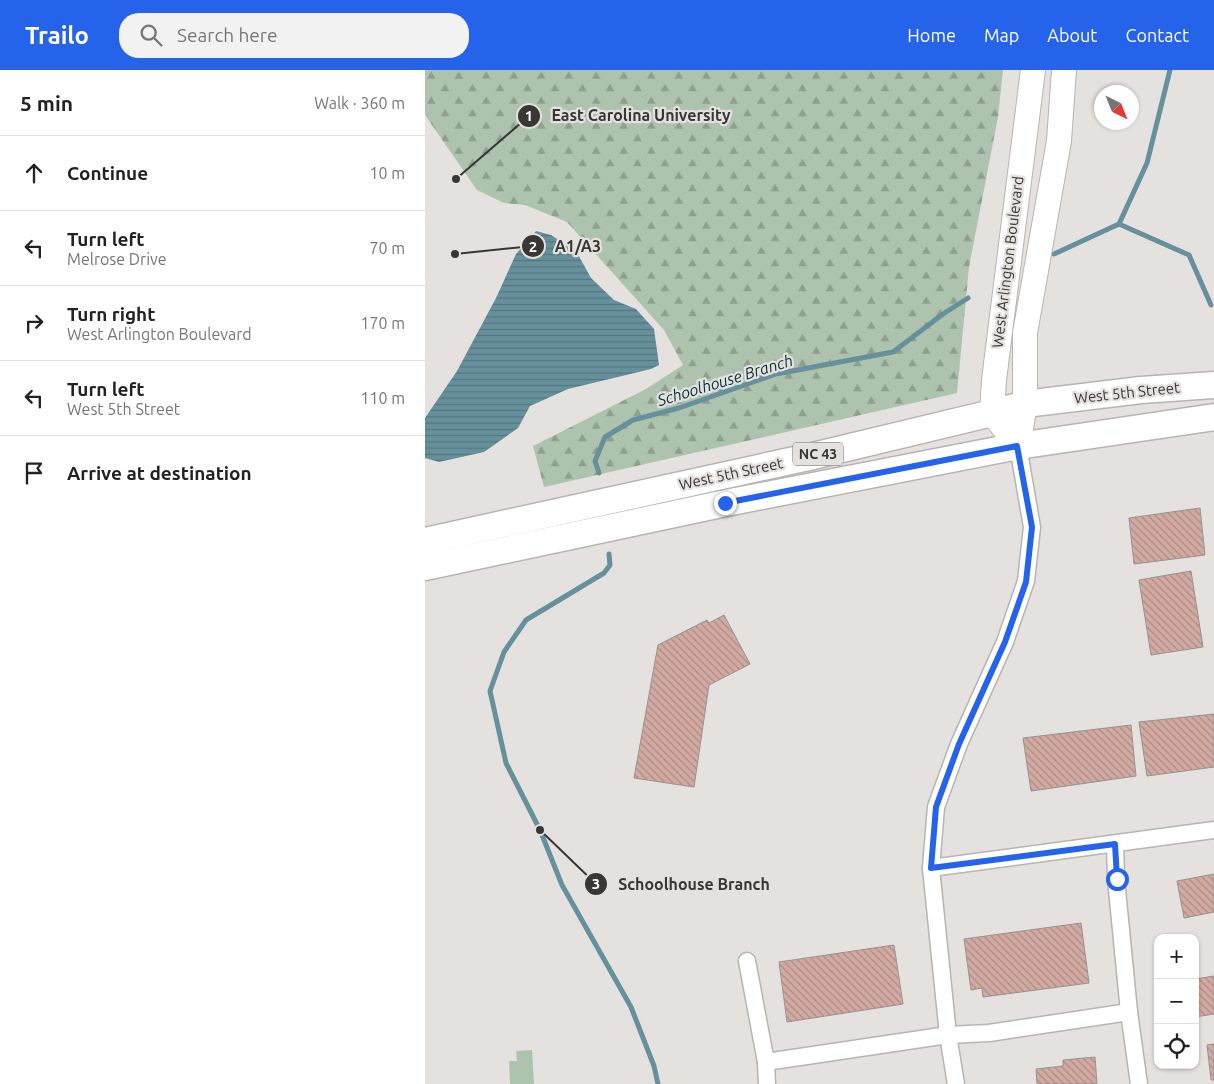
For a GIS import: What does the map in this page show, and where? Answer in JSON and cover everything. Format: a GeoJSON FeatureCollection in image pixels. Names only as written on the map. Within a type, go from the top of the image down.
{"type":"FeatureCollection","features":[{"type":"Feature","properties":{"kind":"main road","name":"West Arlington Boulevard"},"geometry":{"type":"LineString","coordinates":[[1017,446],[992,413],[995,370],[1033,70]]}},
{"type":"Feature","properties":{"kind":"main road","name":"West Arlington Boulevard"},"geometry":{"type":"LineString","coordinates":[[1017,446],[1025,404],[1025,332],[1059,142],[1065,70]]}},
{"type":"Feature","properties":{"kind":"main road","name":"West 5th Street"},"geometry":{"type":"LineString","coordinates":[[425,541],[813,456],[1025,404],[1141,390],[1214,384]]}},
{"type":"Feature","properties":{"kind":"main road","name":"West 5th Street"},"geometry":{"type":"LineString","coordinates":[[425,567],[725,503],[1017,446],[1214,417]]}},
{"type":"Feature","properties":{"kind":"street","name":"West Arlington Boulevard"},"geometry":{"type":"LineString","coordinates":[[956,1084],[948,1035],[931,868],[936,807],[959,744],[1005,642],[1026,582],[1032,527],[1017,446]]}},
{"type":"Feature","properties":{"kind":"street"},"geometry":{"type":"LineString","coordinates":[[931,868],[1214,830]]}},
{"type":"Feature","properties":{"kind":"street"},"geometry":{"type":"LineString","coordinates":[[1115,844],[1129,1012],[1139,1084]]}},
{"type":"Feature","properties":{"kind":"street"},"geometry":{"type":"LineString","coordinates":[[747,961],[766,1062],[767,1084]]}},
{"type":"Feature","properties":{"kind":"street"},"geometry":{"type":"LineString","coordinates":[[766,1062],[948,1035],[989,1033],[1129,1012]]}},
{"type":"Feature","properties":{"kind":"green space"},"geometry":{"type":"Polygon","coordinates":[[[425,70],[1003,70],[998,117],[969,267],[957,393],[544,487],[533,446],[646,389],[683,365],[664,330],[567,222],[525,205],[504,203],[477,190],[425,115],[425,70]]]}},
{"type":"Feature","properties":{"kind":"green space"},"geometry":{"type":"Polygon","coordinates":[[[532,1050],[534,1084],[510,1084],[509,1061],[517,1061],[516,1051],[532,1050]]]}},
{"type":"Feature","properties":{"kind":"water"},"geometry":{"type":"Polygon","coordinates":[[[536,231],[551,235],[576,251],[591,278],[614,300],[636,309],[654,329],[659,365],[651,369],[568,389],[530,406],[518,428],[484,452],[439,462],[425,458],[425,418],[457,371],[496,298],[516,254],[536,231]]]}},
{"type":"Feature","properties":{"kind":"building"},"geometry":{"type":"Polygon","coordinates":[[[1200,508],[1205,555],[1134,564],[1129,518],[1200,508]]]}},
{"type":"Feature","properties":{"kind":"building"},"geometry":{"type":"Polygon","coordinates":[[[1191,571],[1203,647],[1151,655],[1139,580],[1191,571]]]}},
{"type":"Feature","properties":{"kind":"building"},"geometry":{"type":"Polygon","coordinates":[[[724,615],[750,664],[709,685],[694,787],[634,778],[658,645],[707,620],[709,623],[724,615]]]}},
{"type":"Feature","properties":{"kind":"building"},"geometry":{"type":"Polygon","coordinates":[[[1214,714],[1214,767],[1147,776],[1139,722],[1214,714]]]}},
{"type":"Feature","properties":{"kind":"building"},"geometry":{"type":"Polygon","coordinates":[[[1131,725],[1136,776],[1031,791],[1023,738],[1131,725]]]}},
{"type":"Feature","properties":{"kind":"building"},"geometry":{"type":"Polygon","coordinates":[[[1214,874],[1214,912],[1184,918],[1177,881],[1214,874]]]}},
{"type":"Feature","properties":{"kind":"building"},"geometry":{"type":"Polygon","coordinates":[[[1081,923],[1089,983],[983,997],[982,988],[971,990],[964,939],[1081,923]]]}},
{"type":"Feature","properties":{"kind":"building"},"geometry":{"type":"Polygon","coordinates":[[[894,945],[903,1004],[787,1022],[779,962],[894,945]]]}},
{"type":"Feature","properties":{"kind":"building"},"geometry":{"type":"Polygon","coordinates":[[[1214,976],[1214,1014],[1199,1016],[1199,978],[1214,976]]]}},
{"type":"Feature","properties":{"kind":"building"},"geometry":{"type":"Polygon","coordinates":[[[1214,1044],[1214,1080],[1211,1080],[1207,1045],[1214,1044]]]}},
{"type":"Feature","properties":{"kind":"building"},"geometry":{"type":"Polygon","coordinates":[[[1095,1057],[1097,1084],[1037,1084],[1036,1069],[1063,1066],[1063,1060],[1095,1057]]]}},
{"type":"Feature","properties":{"kind":"waterway"},"geometry":{"type":"LineString","coordinates":[[1119,224],[1147,163],[1170,70]]}},
{"type":"Feature","properties":{"kind":"waterway","name":"Schoolhouse Branch"},"geometry":{"type":"LineString","coordinates":[[1054,254],[1119,224],[1189,255],[1211,305]]}},
{"type":"Feature","properties":{"kind":"waterway","name":"Schoolhouse Branch"},"geometry":{"type":"LineString","coordinates":[[599,473],[595,461],[605,437],[633,420],[679,408],[776,374],[893,352],[943,314],[968,298]]}},
{"type":"Feature","properties":{"kind":"waterway","name":"Schoolhouse Branch"},"geometry":{"type":"LineString","coordinates":[[609,554],[610,565],[604,573],[526,620],[504,652],[490,691],[506,763],[540,830],[562,885],[631,1007],[654,1066],[658,1084]]}},
{"type":"Feature","properties":{"kind":"place","name":"East Carolina University"},"geometry":{"type":"Point","coordinates":[456,179]}},
{"type":"Feature","properties":{"kind":"place","name":"A1/A3"},"geometry":{"type":"Point","coordinates":[455,254]}},
{"type":"Feature","properties":{"kind":"place","name":"Schoolhouse Branch"},"geometry":{"type":"Point","coordinates":[540,830]}},
{"type":"Feature","properties":{"kind":"route"},"geometry":{"type":"LineString","coordinates":[[725,503],[1017,446],[1032,527],[1026,582],[1005,642],[959,744],[936,807],[931,868],[1115,844],[1117,879]]}}]}
